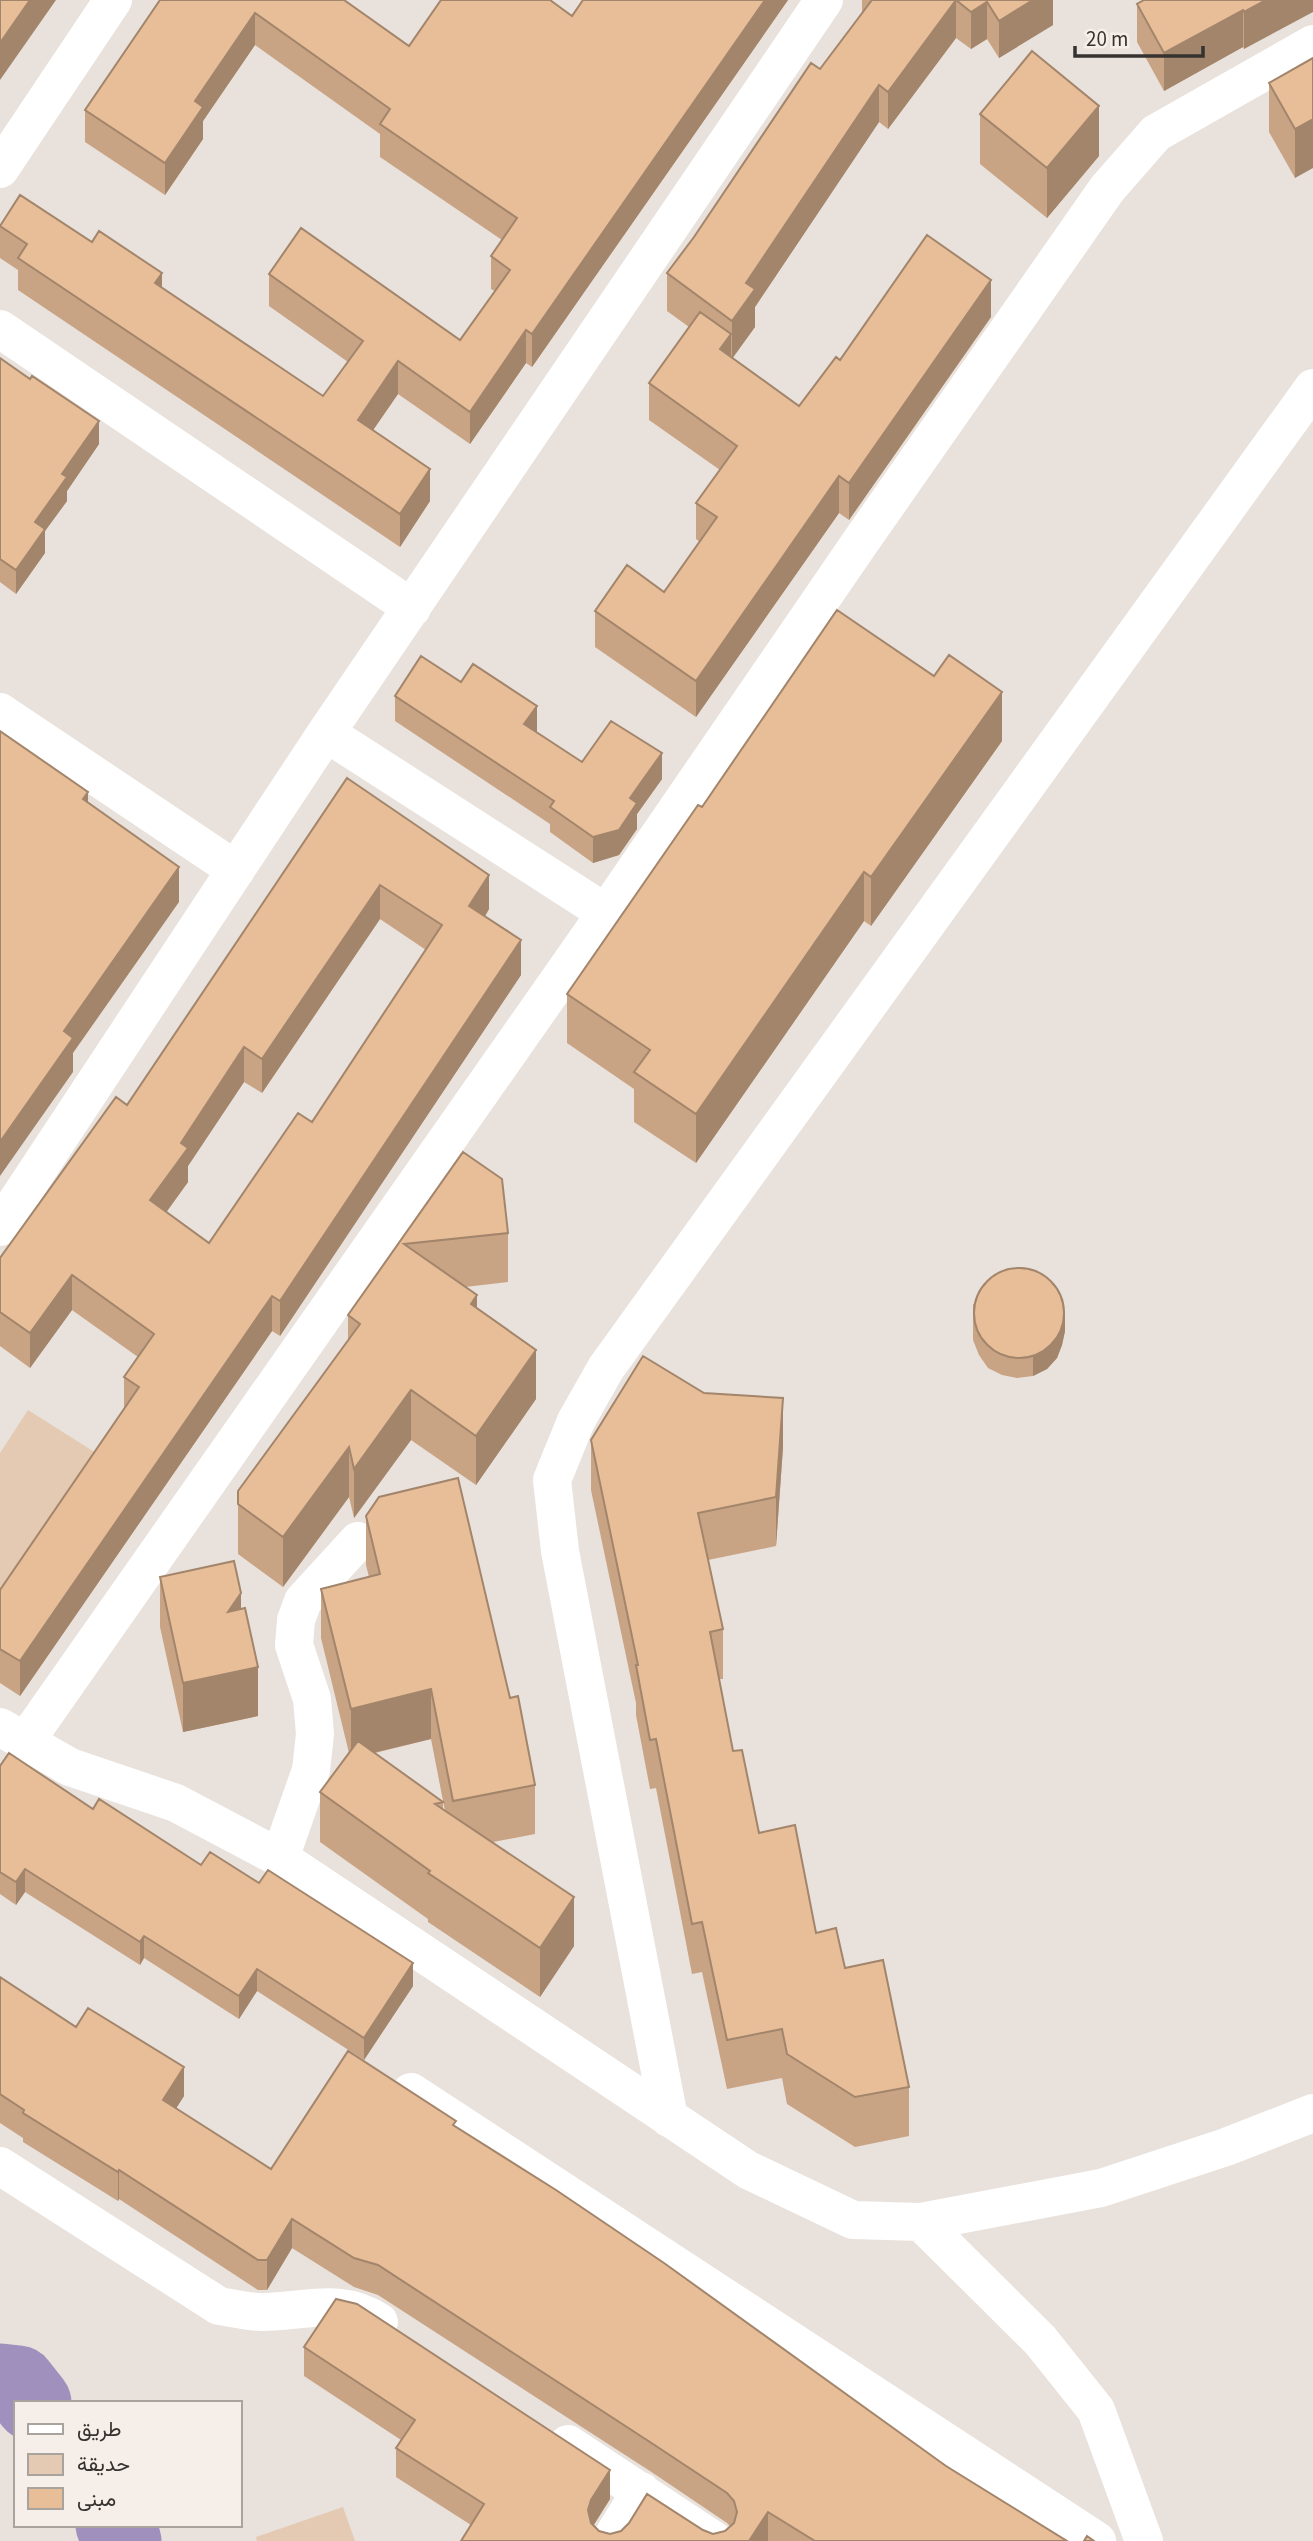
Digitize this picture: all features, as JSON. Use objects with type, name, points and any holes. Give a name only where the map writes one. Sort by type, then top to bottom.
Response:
[{"type":"street","points":[[0,169],[113,0]]},
{"type":"street","points":[[0,1227],[326,733],[824,0]]},
{"type":"street","points":[[1313,44],[1156,133],[1107,189],[606,913],[12,1735],[70,1767],[176,1803],[280,1858],[748,2170],[853,2220],[921,2222],[1101,2188],[1226,2147],[1313,2113]]},
{"type":"street","points":[[0,330],[412,608]]},
{"type":"street","points":[[669,2118],[562,1564],[552,1480],[576,1421],[606,1368],[1313,388]]},
{"type":"street","points":[[0,712],[236,870]]},
{"type":"street","points":[[326,733],[606,913]]},
{"type":"street","points":[[280,1858],[311,1770],[315,1734],[312,1699],[294,1645],[296,1620],[303,1601],[358,1541]]},
{"type":"street","points":[[382,2073],[1097,2541]]},
{"type":"street","points":[[0,2166],[219,2306],[260,2312],[339,2306],[366,2313],[412,2343]]},
{"type":"street","points":[[921,2222],[1040,2340],[1096,2410],[1144,2541]]},
{"type":"street","points":[[538,2424],[715,2541]]},
{"type":"street","points":[[610,2541],[641,2491]]},
{"type":"green space","points":[[28,1410],[96,1453],[0,1596],[0,1453]]},
{"type":"green space","points":[[343,2507],[355,2541],[257,2541],[256,2537]]},
{"type":"building","points":[[0,0],[30,0],[0,43]]},
{"type":"building","points":[[160,0],[344,0],[409,46],[441,0],[550,0],[572,16],[583,0],[765,0],[532,334],[526,330],[470,412],[398,361],[358,420],[430,469],[400,514],[18,258],[27,244],[0,226],[20,195],[92,242],[99,231],[162,273],[155,283],[323,396],[363,341],[269,274],[301,228],[460,340],[510,270],[491,256],[517,218],[380,124],[390,109],[255,13],[195,101],[203,107],[165,163],[85,110]]},
{"type":"building","points":[[872,0],[956,0],[888,92],[879,85],[746,283],[755,289],[732,321],[667,273],[811,63],[820,69]]},
{"type":"building","points":[[956,0],[1033,0],[999,21],[987,2],[971,12]]},
{"type":"building","points":[[1144,0],[1266,0],[1164,53],[1137,4]]},
{"type":"building","points":[[1032,51],[1099,106],[1047,168],[980,114]]},
{"type":"building","points":[[1313,58],[1313,119],[1295,129],[1269,83]]},
{"type":"building","points":[[927,235],[991,280],[849,483],[839,476],[696,681],[595,611],[627,565],[664,592],[717,517],[696,503],[737,446],[649,383],[700,312],[731,334],[720,349],[799,406],[836,357],[840,360]]},
{"type":"building","points":[[0,358],[99,421],[62,474],[67,477],[35,522],[45,529],[16,570],[0,559]]},
{"type":"building","points":[[837,610],[934,676],[949,655],[1002,692],[871,877],[864,872],[696,1114],[634,1072],[650,1050],[567,994],[698,805],[702,807]]},
{"type":"building","points":[[421,656],[461,682],[473,664],[537,706],[524,724],[582,762],[611,721],[662,753],[630,798],[637,803],[619,830],[593,837],[550,807],[554,801],[395,696]]},
{"type":"building","points":[[0,731],[88,792],[83,799],[179,867],[64,1031],[73,1038],[0,1142]]},
{"type":"building","points":[[347,778],[489,875],[469,906],[521,940],[280,1301],[272,1296],[20,1661],[0,1649],[0,1590],[139,1387],[124,1377],[154,1334],[72,1275],[30,1333],[0,1312],[0,1258],[116,1097],[127,1105]],"holes":[[[380,885],[442,925],[312,1122],[298,1113],[209,1243],[150,1200],[188,1148],[181,1143],[244,1047],[262,1059]]]},
{"type":"building","points":[[463,1152],[502,1179],[508,1233],[404,1244],[477,1295],[471,1304],[536,1350],[476,1436],[411,1390],[354,1469],[349,1447],[283,1537],[238,1504],[238,1491],[360,1324],[348,1315]]},
{"type":"building","points":[[1019,1268],[1036,1271],[1051,1281],[1061,1296],[1064,1313],[1061,1330],[1051,1345],[1036,1355],[1019,1358],[1002,1355],[987,1345],[977,1330],[974,1313],[977,1296],[987,1281],[1002,1271]]},
{"type":"building","points":[[643,1356],[704,1393],[783,1398],[776,1497],[698,1513],[723,1629],[710,1632],[733,1751],[742,1750],[759,1833],[795,1825],[816,1933],[836,1928],[845,1968],[883,1960],[909,2087],[855,2097],[787,2054],[782,2029],[727,2040],[702,1922],[692,1924],[656,1739],[650,1740],[638,1665],[591,1440]]},
{"type":"building","points":[[458,1478],[510,1698],[518,1696],[535,1785],[453,1801],[431,1689],[351,1709],[321,1589],[380,1574],[366,1516],[379,1497]]},
{"type":"building","points":[[234,1561],[241,1593],[228,1612],[245,1608],[258,1667],[183,1683],[160,1577]]},
{"type":"building","points":[[358,1741],[443,1802],[435,1804],[574,1897],[540,1948],[428,1873],[430,1871],[320,1792]]},
{"type":"building","points":[[9,1753],[93,1809],[99,1799],[201,1865],[210,1852],[259,1883],[268,1870],[413,1963],[364,2038],[257,1969],[239,1996],[144,1936],[140,1942],[25,1869],[16,1882],[0,1872],[0,1766]]},
{"type":"building","points":[[0,1977],[76,2027],[88,2008],[184,2067],[163,2100],[271,2169],[348,2051],[456,2121],[453,2125],[664,2263],[946,2466],[1067,2541],[815,2541],[768,2512],[749,2541],[461,2541],[484,2504],[396,2448],[415,2420],[304,2347],[336,2299],[357,2304],[610,2470],[591,2500],[588,2510],[591,2523],[599,2531],[610,2534],[621,2531],[647,2494],[713,2534],[725,2531],[734,2523],[737,2512],[734,2501],[727,2493],[378,2265],[354,2258],[292,2219],[267,2260],[258,2260],[119,2170],[118,2172],[23,2113],[24,2110],[0,2094]]},
{"type":"waterway","points":[[0,2382],[18,2384],[31,2401]]},
{"type":"waterway","points":[[115,2527],[123,2541]]}]
